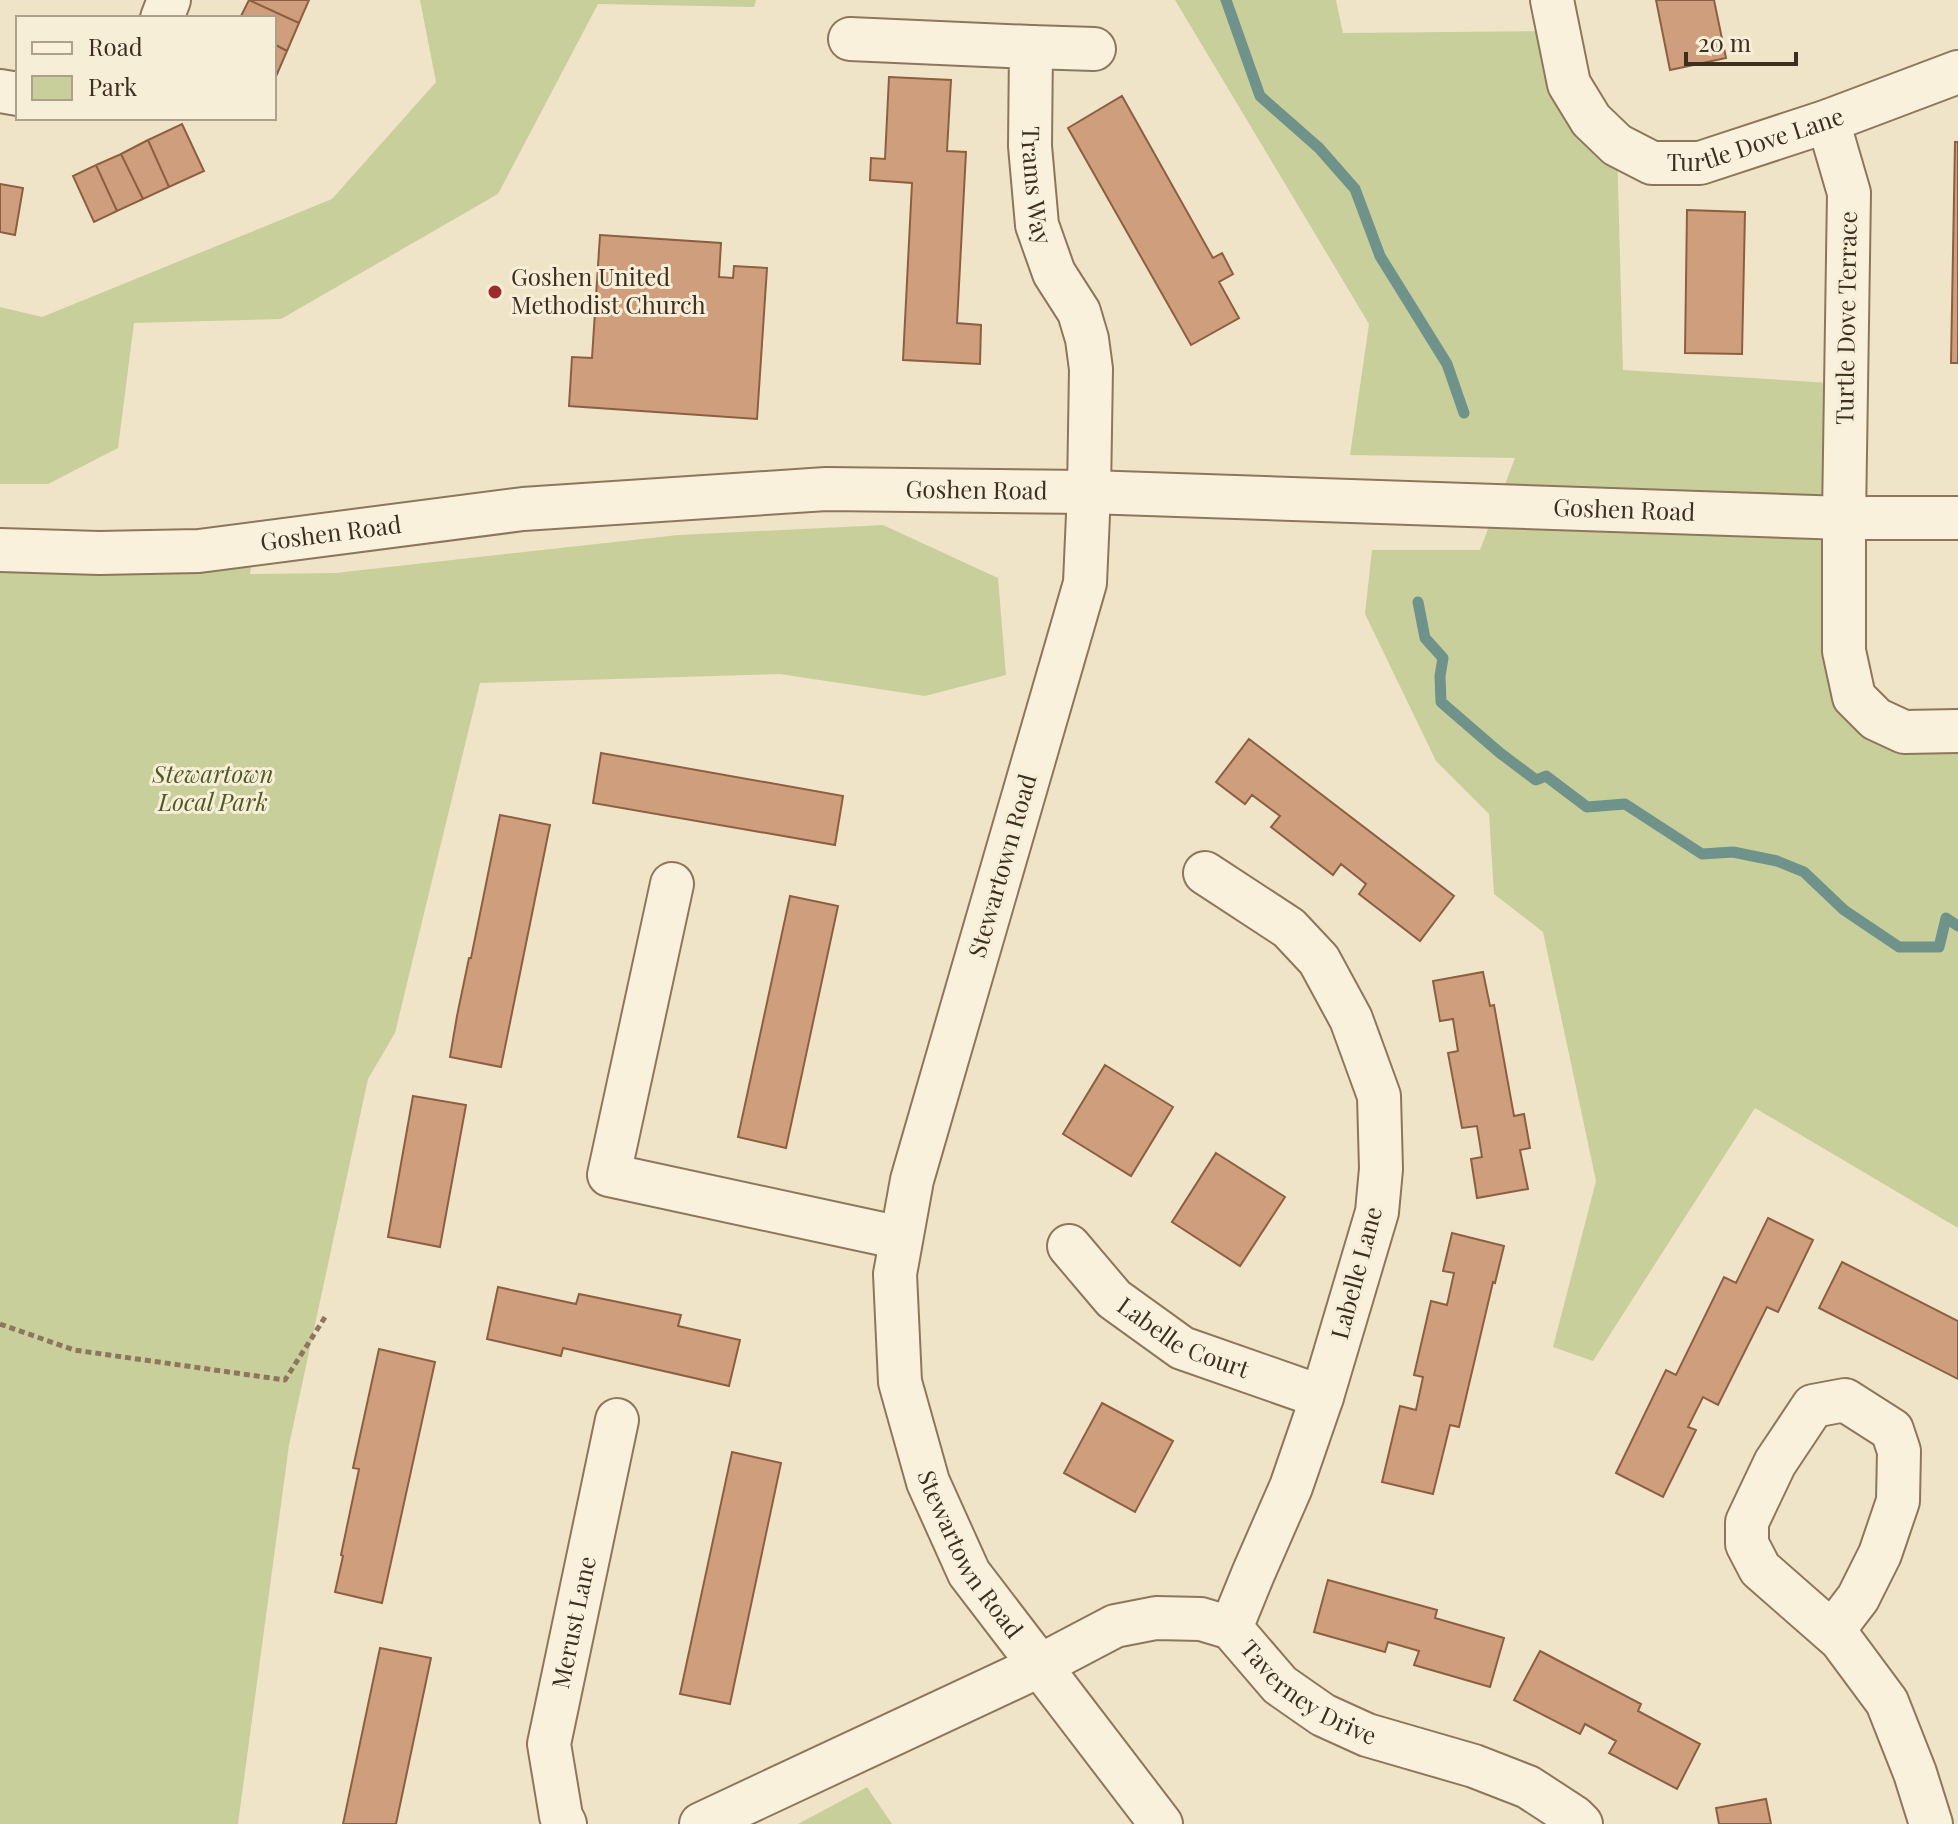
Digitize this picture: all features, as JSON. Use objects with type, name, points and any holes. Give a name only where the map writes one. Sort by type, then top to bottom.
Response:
[{"type":"street","name":"Turtle Dove Lane","points":[[1552,0],[1569,84],[1591,120],[1617,145],[1652,163],[1700,163],[1828,121],[1958,72]]},
{"type":"street","points":[[850,39],[1094,49]]},
{"type":"street","name":"Trams Way","points":[[1031,47],[1030,146],[1037,225],[1054,273],[1079,312],[1091,369],[1089,492]]},
{"type":"street","name":"Turtle Dove Terrace","points":[[1828,121],[1849,193],[1844,651],[1854,697],[1876,719],[1904,732],[1958,731]]},
{"type":"street","name":"Goshen Road","points":[[0,550],[99,553],[199,551],[523,509],[826,489],[1089,492],[1844,518],[1958,518]]},
{"type":"street","name":"Stewartown Road","points":[[1089,492],[1085,583],[912,1180],[895,1274],[900,1382],[928,1482],[969,1573],[1161,1824]]},
{"type":"street","name":"Labelle Lane","points":[[1205,873],[1289,928],[1319,960],[1351,1019],[1379,1096],[1381,1169],[1377,1212],[1322,1397],[1291,1487],[1231,1628]]},
{"type":"street","points":[[672,884],[609,1175],[901,1238]]},
{"type":"street","name":"Labelle Court","points":[[1069,1246],[1114,1299],[1182,1348],[1322,1397]]},
{"type":"street","points":[[1832,1632],[1858,1598],[1880,1554],[1898,1501],[1899,1451],[1892,1430],[1845,1400],[1813,1406],[1775,1463],[1747,1522],[1747,1544],[1760,1569],[1841,1640],[1887,1702],[1931,1824]]},
{"type":"street","name":"Merust Lane","points":[[565,1824],[549,1744],[617,1420]]},
{"type":"street","name":"Taverney Drive","points":[[1039,1666],[1115,1626],[1156,1618],[1201,1619],[1231,1628],[1280,1685],[1323,1715],[1367,1735],[1474,1766],[1528,1787],[1581,1824]]},
{"type":"street","points":[[701,1824],[1039,1666]]},
{"type":"path","points":[[0,1324],[74,1350],[285,1380],[327,1314]]},
{"type":"green space","points":[[420,0],[756,0],[754,7],[598,4],[498,194],[281,319],[134,323],[118,448],[48,484],[0,484],[0,307],[42,317],[332,199],[436,82]]},
{"type":"green space","points":[[1175,0],[1336,0],[1343,33],[1559,31],[1617,145],[1623,370],[1846,384],[1854,697],[1958,748],[1958,1228],[1755,1108],[1593,1361],[1553,1347],[1596,1181],[1543,932],[1494,894],[1489,814],[1436,761],[1365,614],[1372,550],[1480,550],[1515,458],[1350,455],[1369,324]]},
{"type":"green space","name":"Stewartown Local Park","points":[[883,525],[998,578],[1006,675],[925,696],[780,674],[480,683],[395,1033],[368,1079],[289,1445],[238,1824],[0,1824],[0,551],[253,554],[250,574],[335,573],[678,535]]},
{"type":"green space","points":[[867,1787],[892,1824],[798,1824]]},
{"type":"building","points":[[249,0],[309,0],[299,23]]},
{"type":"building","points":[[249,0],[299,23],[287,51],[276,45],[276,16],[241,16]]},
{"type":"building","points":[[1656,0],[1714,0],[1726,58],[1670,70]]},
{"type":"building","points":[[276,45],[287,51],[276,76]]},
{"type":"building","points":[[889,77],[951,80],[947,151],[966,152],[957,323],[981,325],[980,364],[903,360],[912,183],[870,180],[871,158],[885,159]]},
{"type":"building","points":[[1122,96],[1213,258],[1222,253],[1233,274],[1219,282],[1239,318],[1191,345],[1068,128]]},
{"type":"building","points":[[182,124],[204,171],[169,187],[148,140]]},
{"type":"building","points":[[148,140],[169,187],[143,199],[121,154]]},
{"type":"building","points":[[1955,142],[1958,142],[1958,363],[1951,363]]},
{"type":"building","points":[[121,154],[143,199],[117,211],[96,165]]},
{"type":"building","points":[[96,165],[117,211],[94,222],[73,176]]},
{"type":"building","points":[[0,184],[23,188],[15,235],[0,232]]},
{"type":"building","points":[[1687,210],[1745,212],[1742,354],[1685,353]]},
{"type":"building","name":"Goshen United Methodist Church","points":[[600,235],[721,243],[719,277],[733,278],[734,266],[767,268],[757,419],[569,406],[572,357],[592,358]]},
{"type":"building","points":[[1249,739],[1454,896],[1420,941],[1359,894],[1366,884],[1341,864],[1333,875],[1271,827],[1280,816],[1252,795],[1245,804],[1216,782]]},
{"type":"building","points":[[601,753],[843,796],[835,845],[593,803]]},
{"type":"building","points":[[500,815],[550,825],[501,1067],[450,1057]]},
{"type":"building","points":[[790,896],[838,906],[786,1148],[738,1137]]},
{"type":"building","points":[[1483,972],[1490,1006],[1494,1005],[1514,1116],[1524,1114],[1530,1148],[1520,1150],[1528,1189],[1477,1198],[1471,1159],[1482,1157],[1477,1126],[1462,1128],[1448,1053],[1458,1051],[1453,1019],[1440,1021],[1433,981]]},
{"type":"building","points":[[1105,1065],[1173,1107],[1131,1176],[1063,1134]]},
{"type":"building","points":[[413,1096],[466,1105],[440,1247],[388,1237]]},
{"type":"building","points":[[1216,1153],[1285,1197],[1240,1266],[1172,1222]]},
{"type":"building","points":[[1768,1218],[1813,1240],[1778,1312],[1767,1307],[1718,1405],[1703,1397],[1688,1427],[1696,1430],[1663,1497],[1616,1473],[1666,1370],[1676,1375],[1724,1277],[1736,1283]]},
{"type":"building","points":[[1452,1233],[1504,1246],[1459,1427],[1450,1425],[1433,1494],[1382,1482],[1400,1406],[1416,1410],[1423,1377],[1414,1375],[1431,1301],[1447,1305],[1454,1273],[1443,1271]]},
{"type":"building","points":[[1842,1262],[1958,1321],[1958,1379],[1819,1308]]},
{"type":"building","points":[[498,1287],[576,1304],[579,1294],[681,1315],[678,1326],[740,1340],[729,1386],[563,1348],[561,1356],[487,1339]]},
{"type":"building","points":[[379,1349],[435,1362],[382,1603],[335,1592],[359,1469],[353,1468]]},
{"type":"building","points":[[1102,1403],[1173,1441],[1135,1512],[1064,1473]]},
{"type":"building","points":[[732,1452],[781,1463],[730,1704],[680,1694]]},
{"type":"building","points":[[1328,1580],[1437,1610],[1435,1618],[1504,1638],[1490,1687],[1414,1665],[1419,1651],[1388,1642],[1385,1652],[1314,1632]]},
{"type":"building","points":[[380,1648],[431,1658],[396,1824],[343,1824]]},
{"type":"building","points":[[1540,1651],[1641,1704],[1638,1711],[1700,1744],[1677,1789],[1609,1753],[1616,1741],[1585,1724],[1580,1734],[1514,1700]]},
{"type":"building","points":[[1766,1799],[1771,1824],[1719,1824],[1716,1808]]},
{"type":"waterway","points":[[1226,0],[1260,96],[1319,148],[1355,189],[1380,256],[1447,364],[1464,413]]},
{"type":"waterway","points":[[1418,602],[1425,638],[1443,658],[1441,702],[1536,780],[1546,776],[1587,807],[1625,804],[1702,854],[1733,852],[1777,861],[1804,872],[1844,910],[1899,947],[1939,947],[1946,918],[1958,926]]},
{"type":"place","name":"Goshen United Methodist Church","points":[[495,292]]}]
